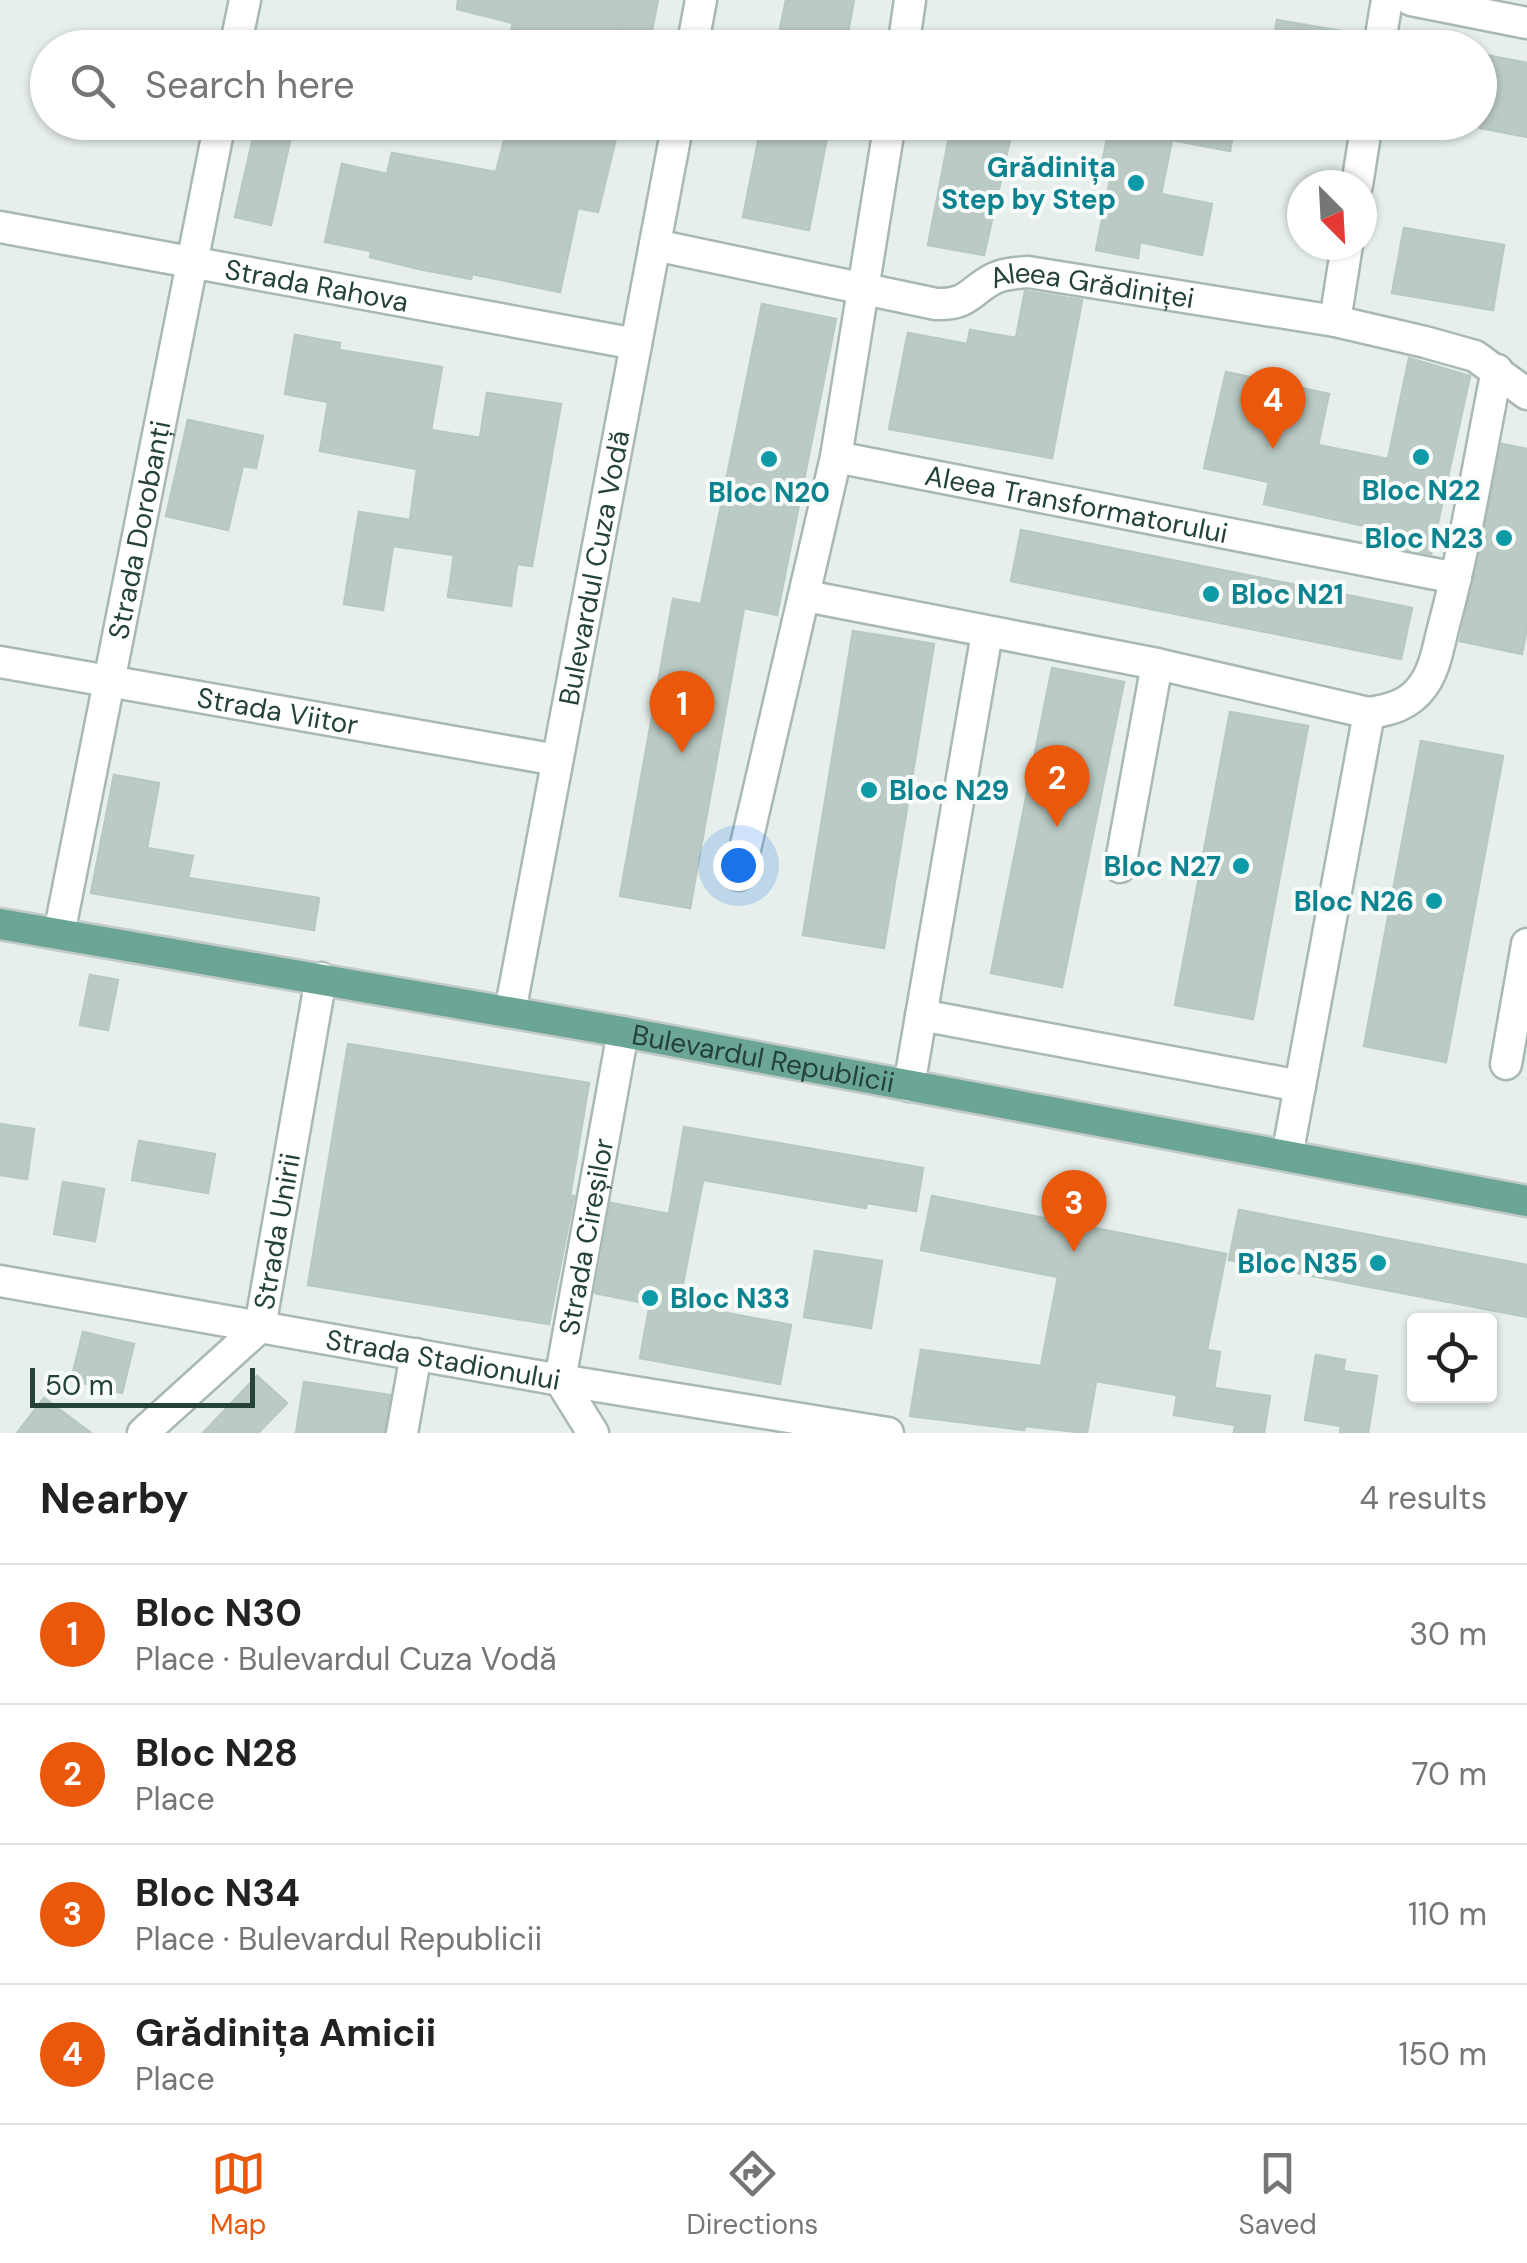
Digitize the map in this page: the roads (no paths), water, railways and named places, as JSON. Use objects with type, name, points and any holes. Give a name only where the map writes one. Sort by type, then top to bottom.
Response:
[{"type":"main road","name":"Bulevardul Republicii","points":[[0,924],[623,1032],[1527,1201]]},
{"type":"street","points":[[239,30],[245,0]]},
{"type":"street","points":[[695,30],[701,0]]},
{"type":"street","points":[[905,30],[910,0]]},
{"type":"street","points":[[1382,30],[1387,0]]},
{"type":"street","points":[[1411,0],[1470,6],[1527,23]]},
{"type":"street","name":"Strada Dorobanți","points":[[59,934],[216,140]]},
{"type":"street","name":"Bulevardul Cuza Vodă","points":[[510,1012],[675,140]]},
{"type":"street","points":[[739,876],[836,457],[887,140]]},
{"type":"street","points":[[1359,170],[1364,140]]},
{"type":"street","name":"Strada Rahova","points":[[0,227],[636,344]]},
{"type":"street","name":"Aleea Grădiniței","points":[[655,245],[936,304],[954,305],[972,297],[993,278],[1028,272],[1335,322],[1475,356],[1527,394]]},
{"type":"street","points":[[1335,322],[1345,260]]},
{"type":"street","points":[[806,596],[1156,664],[1369,713],[1402,705],[1426,682],[1456,578],[1497,370]]},
{"type":"street","name":"Aleea Transformatorului","points":[[836,457],[1456,578]]},
{"type":"street","points":[[908,1086],[987,633]]},
{"type":"street","name":"Strada Viitor","points":[[0,662],[558,760]]},
{"type":"street","points":[[1120,867],[1156,664]]},
{"type":"street","points":[[1287,1156],[1369,713]]},
{"type":"street","points":[[1506,1064],[1527,944]]},
{"type":"street","name":"Strada Unirii","points":[[143,1433],[260,1326],[320,978]]},
{"type":"street","points":[[921,1015],[1300,1086]]},
{"type":"street","name":"Strada Cireșilor","points":[[560,1380],[623,1032]]},
{"type":"street","name":"Strada Stadionului","points":[[0,1280],[560,1380],[888,1433]]},
{"type":"street","points":[[402,1433],[416,1354]]},
{"type":"street","points":[[560,1380],[594,1433]]},
{"type":"place","name":"Grădinița Step by Step","points":[[1136,183]]},
{"type":"place","name":"Grădinița Amicii","points":[[1273,449]]},
{"type":"place","name":"Bloc N22","points":[[1421,457]]},
{"type":"place","name":"Bloc N20","points":[[769,459]]},
{"type":"place","name":"Bloc N23","points":[[1504,538]]},
{"type":"place","name":"Bloc N21","points":[[1211,594]]},
{"type":"place","name":"Bloc N30","points":[[682,753]]},
{"type":"place","name":"Bloc N29","points":[[869,790]]},
{"type":"place","name":"Bloc N28","points":[[1057,827]]},
{"type":"place","name":"Bloc N27","points":[[1241,866]]},
{"type":"place","name":"Bloc N26","points":[[1434,901]]},
{"type":"place","name":"Bloc N34","points":[[1074,1252]]},
{"type":"place","name":"Bloc N35","points":[[1378,1263]]},
{"type":"place","name":"Bloc N33","points":[[650,1298]]}]
